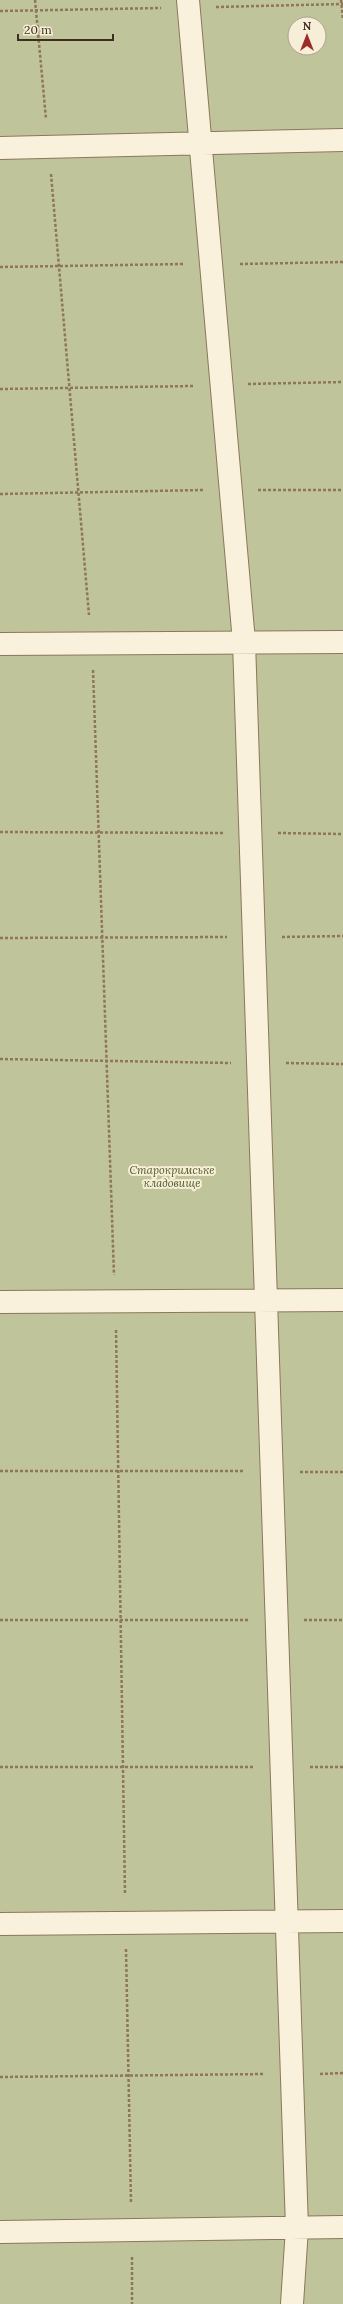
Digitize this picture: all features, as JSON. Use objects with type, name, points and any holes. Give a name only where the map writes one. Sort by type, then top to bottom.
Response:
[{"type":"street","points":[[188,0],[244,642],[297,2228],[292,2304]]},
{"type":"street","points":[[0,148],[343,140]]},
{"type":"street","points":[[0,644],[343,642]]},
{"type":"street","points":[[0,1302],[343,1300]]},
{"type":"street","points":[[0,1924],[343,1921]]},
{"type":"street","points":[[0,2232],[343,2227]]},
{"type":"path","points":[[35,0],[92,643],[115,1301],[132,2304]]},
{"type":"path","points":[[341,0],[343,20]]},
{"type":"path","points":[[0,267],[343,262]]},
{"type":"path","points":[[0,389],[343,382]]},
{"type":"path","points":[[0,494],[231,490],[343,490]]},
{"type":"path","points":[[0,832],[343,834]]},
{"type":"path","points":[[0,938],[343,936]]},
{"type":"path","points":[[0,1060],[343,1064]]},
{"type":"path","points":[[0,1471],[343,1472]]},
{"type":"path","points":[[0,1620],[343,1620]]},
{"type":"path","points":[[0,1767],[343,1767]]},
{"type":"path","points":[[0,2076],[343,2074]]},
{"type":"green space","name":"Старокримське кладовище","points":[[0,0],[343,0],[343,2304],[0,2304]]}]
